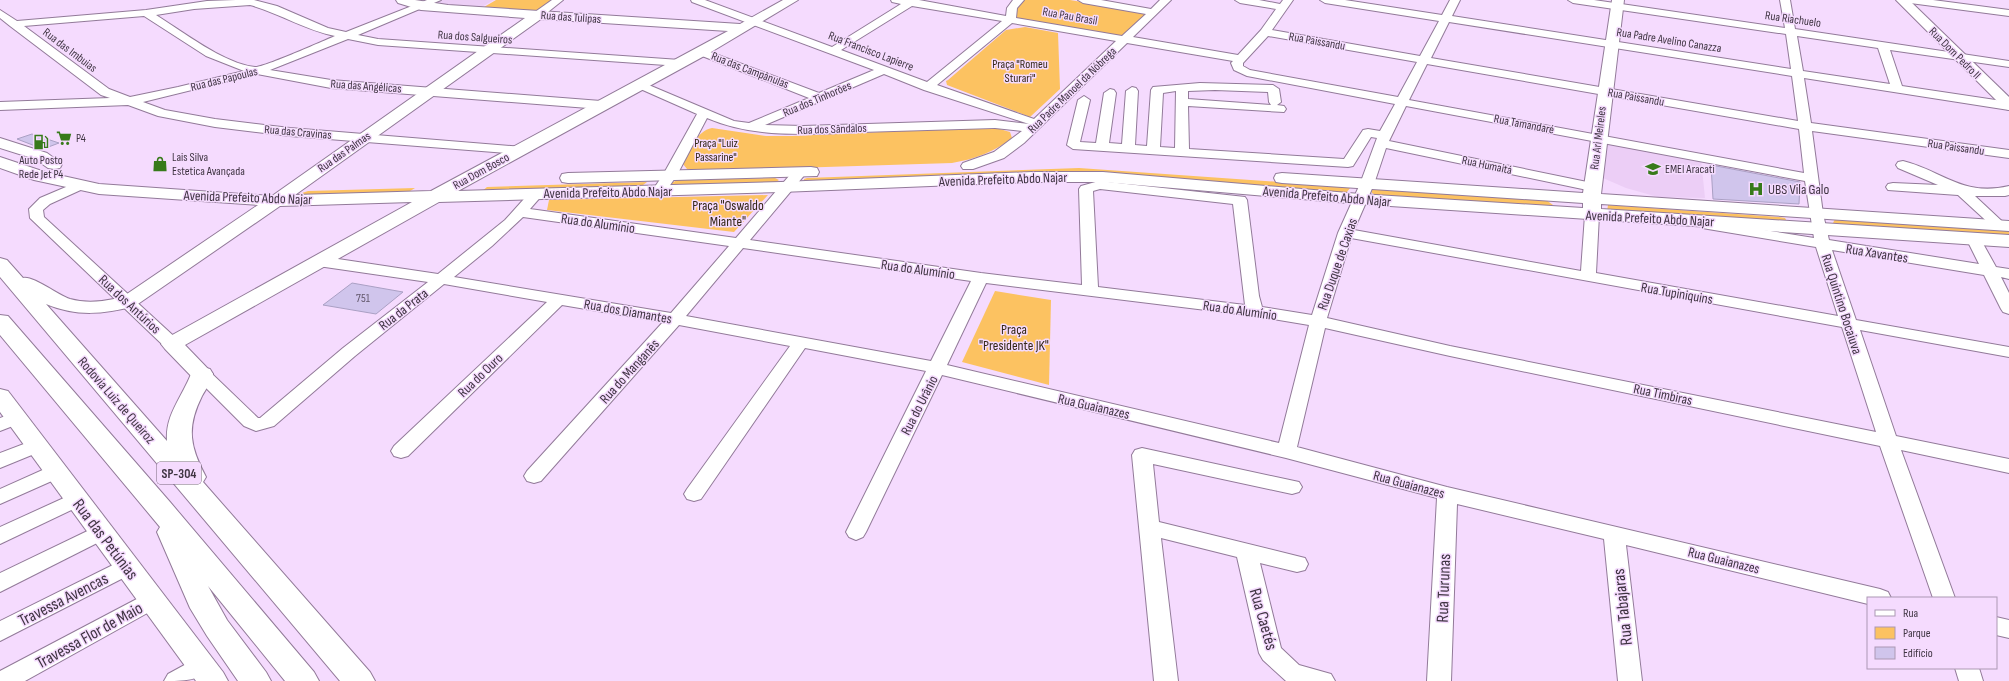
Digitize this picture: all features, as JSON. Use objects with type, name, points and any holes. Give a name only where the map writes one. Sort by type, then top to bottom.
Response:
[{"type":"highway","points":[[0,260],[34,289],[48,298],[64,304],[92,309],[108,308],[128,302]]},
{"type":"highway","name":"Rodovia Luiz de Queiroz","points":[[0,264],[359,681]]},
{"type":"highway","name":"SP-304","points":[[0,321],[161,509],[303,681]]},
{"type":"highway","points":[[202,374],[199,383],[188,400],[178,428],[179,448],[204,502]]},
{"type":"highway","points":[[161,509],[200,600],[217,628],[255,681]]},
{"type":"main road","name":"Rua das Tulipas","points":[[402,0],[421,6],[747,25]]},
{"type":"main road","name":"Rua Dom Bosco","points":[[172,344],[518,150],[701,52],[792,0]]},
{"type":"main road","name":"Rua Dom Pedro II","points":[[1902,0],[2009,106]]},
{"type":"main road","name":"Rua Ari Meireles","points":[[1592,200],[1604,91],[1618,3]]},
{"type":"main road","name":"Rua das Palmas","points":[[128,302],[286,196],[365,137],[539,14]]},
{"type":"main road","points":[[0,143],[41,156],[54,164]]},
{"type":"main road","name":"Avenida Prefeito Abdo Najar","points":[[0,149],[90,174],[286,196],[503,180],[968,166],[1093,165],[1564,213],[1592,200],[1674,219],[1974,240],[2009,241]]},
{"type":"main road","name":"Avenida Prefeito Abdo Najar","points":[[0,162],[40,176],[99,189],[286,196],[436,196],[659,191],[1068,176],[1364,192],[1554,196],[1592,200],[1659,202],[1819,229],[2000,223]]},
{"type":"main road","points":[[491,165],[488,170],[488,175],[494,179],[503,180]]},
{"type":"main road","points":[[286,196],[371,206],[407,212]]},
{"type":"main road","points":[[1554,196],[1568,203],[1571,207],[1564,213]]},
{"type":"main road","name":"Rua dos Antúrios","points":[[172,344],[202,374]]},
{"type":"main road","name":"Rua das Petúnias","points":[[0,396],[8,421],[37,445],[207,673]]},
{"type":"street","points":[[14,24],[146,12],[229,0]]},
{"type":"street","name":"Rua dos Salgueiros","points":[[263,0],[273,8]]},
{"type":"street","name":"Rua das Papoulas","points":[[0,106],[128,101],[257,72],[436,0]]},
{"type":"street","name":"Rua das Palmas","points":[[539,14],[558,0]]},
{"type":"street","name":"Rua Francisco Lapierre","points":[[696,0],[747,25],[834,50],[928,87],[1036,125]]},
{"type":"street","name":"Rua Pau Brasil","points":[[896,0],[912,1],[1125,39],[1239,64]]},
{"type":"street","points":[[928,87],[1011,19],[1014,4],[1018,0]]},
{"type":"street","points":[[1083,0],[1153,12]]},
{"type":"street","name":"Rua Padre Manoel da Nóbrega","points":[[968,166],[999,155],[1019,140],[1166,0]]},
{"type":"street","points":[[1240,0],[1286,4]]},
{"type":"street","name":"Rua Padre Avelino Canazza","points":[[1325,0],[2009,106]]},
{"type":"street","name":"Rua Duque de Caxias","points":[[1286,452],[1318,321],[1345,233],[1364,192],[1382,139],[1403,102],[1455,0]]},
{"type":"street","name":"Rua Riachuelo","points":[[1573,0],[1618,3],[1790,32],[2009,64]]},
{"type":"street","name":"Rua Quintino Bocaiuva","points":[[1785,0],[1798,74],[1803,126],[1819,229],[1888,442],[1944,597]]},
{"type":"street","points":[[1910,0],[2009,14]]},
{"type":"street","name":"Rua dos Salgueiros","points":[[195,6],[251,1],[273,8],[325,31],[378,42],[486,51],[680,63]]},
{"type":"street","points":[[834,50],[912,1]]},
{"type":"street","points":[[1239,64],[1286,4]]},
{"type":"street","name":"Rua das Angélicas","points":[[146,12],[210,54],[230,63],[257,72],[331,84],[601,105]]},
{"type":"street","name":"Rua das Imbuias","points":[[0,13],[105,92],[128,101]]},
{"type":"street","name":"Rua Paissandu","points":[[1265,32],[1803,126],[2009,154]]},
{"type":"street","points":[[1883,45],[1897,89]]},
{"type":"street","name":"Rua das Campânulas","points":[[701,52],[821,98]]},
{"type":"street","name":"Rua Tamandaré","points":[[1239,64],[1247,73],[1811,178]]},
{"type":"street","name":"Rua dos Tinhorões","points":[[750,127],[884,70]]},
{"type":"street","name":"Rua dos Sândalos","points":[[640,85],[731,124],[750,127],[803,130],[999,124],[1036,125]]},
{"type":"street","points":[[1153,150],[1157,90],[1182,94],[1277,103],[1273,89],[1220,86],[1182,94]]},
{"type":"street","points":[[1128,148],[1132,91]]},
{"type":"street","points":[[1102,147],[1110,93]]},
{"type":"street","points":[[1084,100],[1073,145],[1182,152],[1182,94]]},
{"type":"street","name":"Rua das Cravinas","points":[[128,101],[162,113],[215,123],[290,132],[518,150]]},
{"type":"street","points":[[659,191],[670,175],[704,112]]},
{"type":"street","points":[[1002,112],[1004,117],[999,124],[1018,132],[1019,140]]},
{"type":"street","name":"Rua Humaitá","points":[[1182,152],[1348,164],[1368,134],[1592,200]]},
{"type":"street","points":[[1903,164],[1962,190],[2000,223]]},
{"type":"street","name":"Rua do Manganês","points":[[534,476],[675,319],[800,172]]},
{"type":"street","name":"Rua dos Antúrios","points":[[80,185],[45,201],[36,209],[37,218],[172,344]]},
{"type":"street","points":[[1090,291],[1086,189],[1099,186],[1240,200],[1250,296],[1255,311]]},
{"type":"street","points":[[1893,187],[2000,193],[2009,190]]},
{"type":"street","name":"Rua da Prata","points":[[267,422],[349,352],[487,243],[520,212],[537,193]]},
{"type":"street","name":"Rua Ari Meireles","points":[[1588,278],[1592,200]]},
{"type":"street","name":"Rua do Alumínio","points":[[520,212],[981,278],[1255,311],[1318,321]]},
{"type":"street","name":"Rua Xavantes","points":[[1819,229],[1990,271],[2009,274]]},
{"type":"street","name":"Rua Tupiniquins","points":[[1345,233],[1588,278],[2009,352]]},
{"type":"street","points":[[1974,240],[2009,309]]},
{"type":"street","name":"Rua dos Diamantes","points":[[318,262],[440,279],[559,299],[938,368]]},
{"type":"street","name":"Rua do Urânio","points":[[856,532],[981,278]]},
{"type":"street","name":"Rua do Ouro","points":[[401,451],[559,299]]},
{"type":"street","name":"Rua Timbiras","points":[[1318,321],[1450,351],[2009,466]]},
{"type":"street","points":[[694,494],[801,342]]},
{"type":"street","name":"Rua Guaianazes","points":[[938,368],[1286,452],[1447,494],[1876,597]]},
{"type":"street","name":"Rua dos Antúrios","points":[[202,374],[251,422],[256,425],[267,422]]},
{"type":"street","points":[[0,461],[37,445]]},
{"type":"street","points":[[1166,681],[1142,455],[1292,487]]},
{"type":"street","points":[[0,497],[56,471]]},
{"type":"street","name":"Rua Turunas","points":[[1439,681],[1447,494]]},
{"type":"street","points":[[0,536],[77,500]]},
{"type":"street","points":[[1150,527],[1297,564]]},
{"type":"street","points":[[0,583],[102,532]]},
{"type":"street","name":"Rua Tabajaras","points":[[1614,534],[1630,681]]},
{"type":"street","name":"Rua Caetés","points":[[1246,551],[1271,654],[1292,673],[1323,681]]},
{"type":"street","name":"Travessa Avencas","points":[[0,632],[127,566]]},
{"type":"street","name":"Travessa Flor de Maio","points":[[4,681],[152,600]]},
{"type":"street","points":[[1997,626],[2009,629]]},
{"type":"street","points":[[1967,669],[1971,681]]},
{"type":"street","points":[[176,681],[207,673]]},
{"type":"shaded area","points":[[438,0],[494,0],[478,9],[428,4]]},
{"type":"shaded area","name":"EMEI Aracati","points":[[1605,140],[1701,159],[1705,198],[1658,197],[1626,188],[1603,178]]},
{"type":"green space","points":[[496,0],[555,0],[539,14],[479,10]]},
{"type":"green space","points":[[1022,0],[1070,0],[1147,13],[1124,37],[1015,18],[1017,5]]},
{"type":"green space","name":"Praça \"Romeu Sturari\"","points":[[1025,27],[1058,33],[1060,89],[1030,117],[947,85],[946,81],[1006,30]]},
{"type":"green space","name":"Praça \"Luiz Passarine\"","points":[[993,127],[1010,132],[1012,138],[984,154],[952,163],[696,171],[687,169],[683,164],[691,147],[698,137],[706,130],[712,128],[766,136],[792,136]]},
{"type":"green space","points":[[1079,168],[1351,187],[1346,193],[1083,174],[804,182],[804,179],[807,178]]},
{"type":"green space","points":[[775,178],[779,180],[776,182],[673,186],[670,184],[677,180]]},
{"type":"green space","points":[[647,182],[643,185],[585,189],[481,192],[487,187]]},
{"type":"green space","points":[[415,188],[407,193],[303,196],[299,194],[308,191]]},
{"type":"green space","points":[[1374,189],[1546,200],[1553,205],[1548,206],[1378,196],[1372,193],[1371,191]]},
{"type":"green space","name":"Praça \"Oswaldo Miante\"","points":[[768,195],[734,232],[547,210],[549,200]]},
{"type":"green space","points":[[1608,205],[1779,217],[1785,218],[1788,223],[1607,212]]},
{"type":"green space","points":[[1835,219],[2009,231],[2009,238],[1837,225],[1833,223]]},
{"type":"green space","name":"Praça \"Presidente JK\"","points":[[995,291],[1051,300],[1049,385],[962,362]]},
{"type":"building","name":"Auto Posto Rede Jet P4","points":[[32,134],[59,143],[43,149],[17,139]]},
{"type":"building","name":"UBS Vila Galo","points":[[1711,165],[1800,182],[1799,204],[1713,199]]},
{"type":"building","points":[[352,283],[403,292],[376,314],[323,305]]},
{"type":"place","name":"P4","points":[[64,138]]},
{"type":"place","name":"Auto Posto Rede Jet P4","points":[[41,142]]},
{"type":"place","name":"Lais Silva Estetica Avançada","points":[[160,164]]},
{"type":"place","name":"EMEI Aracati","points":[[1653,169]]},
{"type":"place","name":"UBS Vila Galo","points":[[1756,189]]}]
